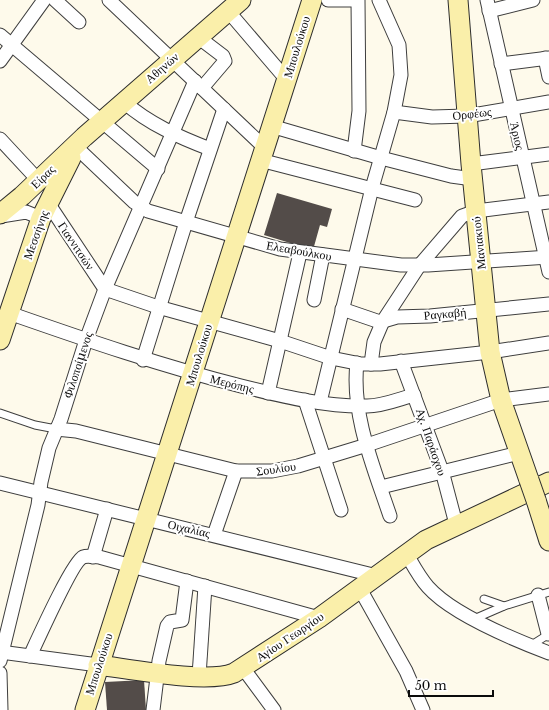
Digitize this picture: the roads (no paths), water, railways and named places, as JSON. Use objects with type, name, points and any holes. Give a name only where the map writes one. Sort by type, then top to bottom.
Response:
[{"type":"street","points":[[0,61],[44,0]]},
{"type":"street","points":[[54,0],[79,22]]},
{"type":"street","points":[[109,0],[224,109],[262,153],[415,200]]},
{"type":"street","name":"Μπουλούκου","points":[[89,708],[98,665],[193,374],[262,153],[312,0]]},
{"type":"street","points":[[328,0],[357,0],[359,111],[354,151]]},
{"type":"street","points":[[320,402],[372,188],[394,112],[401,75],[399,45],[379,0]]},
{"type":"street","name":"Μανιακιού","points":[[458,0],[472,172],[490,352],[501,400],[548,531]]},
{"type":"street","points":[[488,6],[533,0]]},
{"type":"street","points":[[234,6],[286,80]]},
{"type":"street","name":"Αθηνών","points":[[81,142],[102,121],[234,6]]},
{"type":"street","name":"Άριος","points":[[488,6],[522,158],[547,257],[549,272]]},
{"type":"street","points":[[0,35],[158,169]]},
{"type":"street","name":"Φιλοποίμενος","points":[[0,655],[38,505],[49,448],[105,289],[172,134],[198,84],[225,61],[223,56],[198,37]]},
{"type":"street","points":[[501,64],[547,58],[549,77]]},
{"type":"street","points":[[124,102],[137,113],[172,134],[210,149]]},
{"type":"street","name":"Ορφέως","points":[[394,112],[436,117],[467,116],[549,102]]},
{"type":"street","points":[[143,360],[158,307],[224,109]]},
{"type":"street","points":[[271,126],[354,151],[451,176],[472,172],[522,158],[549,154]]},
{"type":"street","points":[[0,139],[39,181]]},
{"type":"street","name":"Είρας","points":[[2,208],[39,181],[81,142]]},
{"type":"street","name":"Ελεαβούλκου","points":[[81,142],[141,207],[148,211],[280,249],[354,260],[419,266],[547,257]]},
{"type":"street","name":"Μεσσήνης","points":[[3,328],[44,210],[65,167],[81,142]]},
{"type":"street","points":[[371,364],[374,342],[383,321],[419,266],[462,216],[476,211],[549,202]]},
{"type":"street","points":[[2,208],[26,212],[44,210]]},
{"type":"street","name":"Γιαννιτσών","points":[[44,210],[105,289]]},
{"type":"street","points":[[268,393],[300,253]]},
{"type":"street","points":[[314,300],[323,255]]},
{"type":"street","points":[[105,289],[158,307],[209,320],[331,358],[357,364],[371,364],[490,352],[549,343]]},
{"type":"street","name":"Ραγκαβή","points":[[342,309],[376,321],[383,321],[397,317],[486,311],[549,304]]},
{"type":"street","name":"Μερόπης","points":[[3,328],[86,340],[143,360],[193,374],[268,393],[305,400],[357,406],[379,405],[414,394]]},
{"type":"street","name":"Αχ. Παράσχου","points":[[401,361],[442,471],[456,524]]},
{"type":"street","points":[[357,364],[357,406],[367,445],[390,516]]},
{"type":"street","name":"Σουλίου","points":[[56,429],[76,431],[236,471],[253,472],[281,470],[323,458],[426,426],[501,400],[549,394]]},
{"type":"street","points":[[305,400],[341,510]]},
{"type":"street","points":[[380,486],[519,453]]},
{"type":"street","points":[[214,535],[236,471]]},
{"type":"street","name":"Αγίου Γεωργίου","points":[[0,655],[30,656],[199,676],[223,676],[243,668],[319,618],[360,589],[406,553],[426,540],[456,524],[549,482]]},
{"type":"street","name":"Οιχαλίας","points":[[0,483],[377,576]]},
{"type":"street","points":[[93,556],[108,509]]},
{"type":"street","points":[[406,553],[427,587],[444,600],[474,619],[530,646],[549,653]]},
{"type":"street","points":[[30,656],[54,606],[78,562],[83,557],[93,556],[319,618]]},
{"type":"street","points":[[153,710],[157,672],[167,626],[170,622],[180,622],[183,618],[187,581]]},
{"type":"street","points":[[199,676],[205,586]]},
{"type":"street","points":[[360,589],[406,671],[423,710]]},
{"type":"street","points":[[544,593],[549,634]]},
{"type":"street","points":[[243,668],[274,710]]},
{"type":"street","points":[[0,673],[1,710]]},
{"type":"lane","name":"Σουλίου","points":[[0,413],[35,425],[56,429]]},
{"type":"lane","points":[[474,619],[504,606],[544,593]]},
{"type":"lane","points":[[484,598],[504,606]]},
{"type":"lane","points":[[530,646],[549,634]]}]
